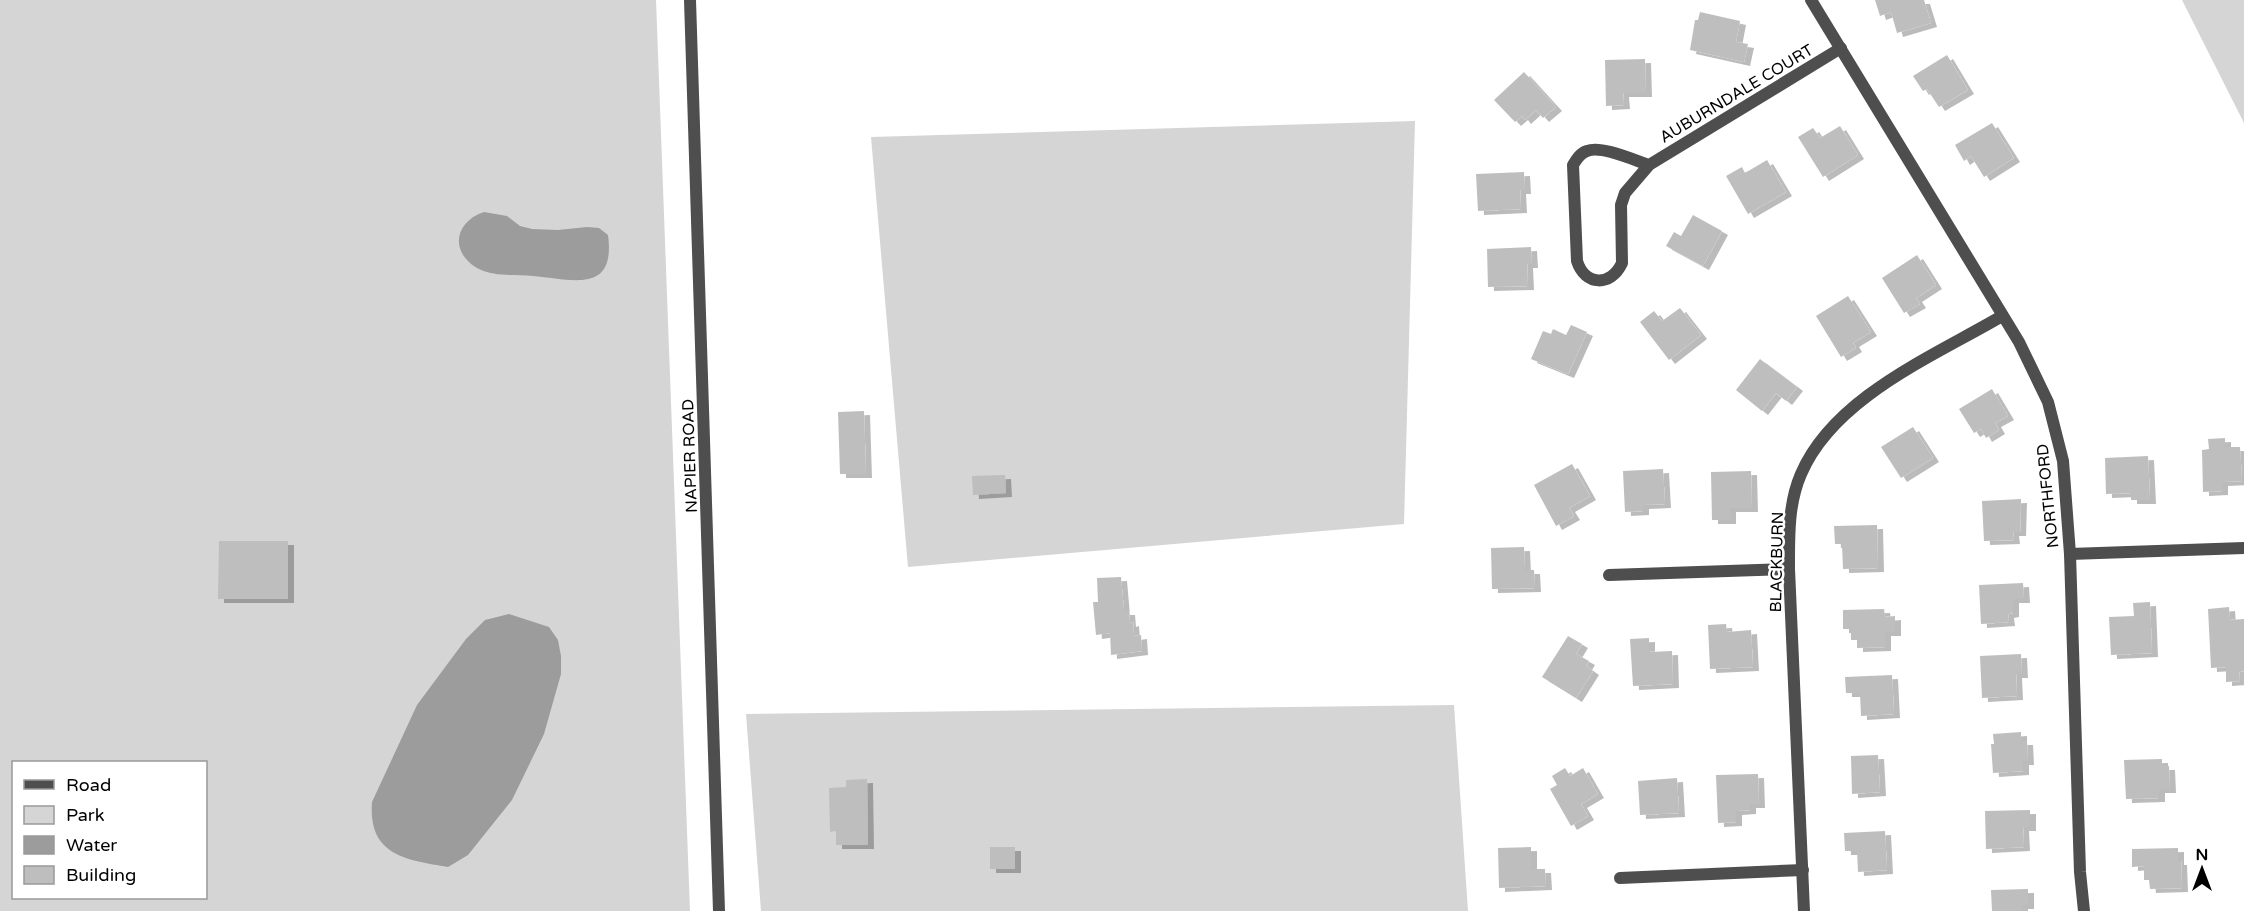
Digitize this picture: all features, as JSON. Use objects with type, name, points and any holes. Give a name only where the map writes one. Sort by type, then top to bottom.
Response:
[{"type":"street","name":"NAPIER ROAD","points":[[690,0],[719,911]]},
{"type":"street","name":"NORTHFORD","points":[[1811,0],[2032,364],[2054,419],[2063,461],[2070,554],[2080,872],[2084,911]]},
{"type":"street","name":"AUBURNDALE COURT","points":[[1649,165],[1595,150],[1586,151],[1577,158],[1573,165],[1577,261],[1588,277],[1604,281],[1618,272],[1622,263],[1622,205],[1625,193],[1649,165],[1841,48]]},
{"type":"street","name":"BLACKBURN","points":[[1804,911],[1789,569],[1789,535],[1800,476],[1819,442],[1858,403],[1879,387],[2002,316]]},
{"type":"street","points":[[2070,554],[2244,548]]},
{"type":"street","points":[[1609,574],[1789,569]]},
{"type":"street","points":[[1620,878],[1803,870]]},
{"type":"green space","points":[[0,0],[656,0],[690,911],[0,911]]},
{"type":"green space","points":[[2182,0],[2244,0],[2244,123]]},
{"type":"green space","points":[[1415,121],[1404,524],[908,567],[871,137]]},
{"type":"green space","points":[[1454,705],[1468,911],[761,911],[746,714]]},
{"type":"water","points":[[484,212],[507,216],[520,226],[532,229],[599,228],[608,235],[609,254],[605,267],[598,275],[576,280],[485,272],[469,262],[459,247],[461,230],[466,223]]},
{"type":"water","points":[[509,614],[549,627],[558,640],[561,656],[561,674],[544,734],[512,800],[468,855],[448,867],[417,861],[392,852],[376,834],[372,820],[372,802],[417,705],[466,639],[485,620]]},
{"type":"building","points":[[1875,0],[1924,0],[1931,23],[1897,33],[1891,12],[1880,16]]},
{"type":"building","points":[[1700,12],[1740,21],[1736,42],[1748,44],[1744,62],[1690,50],[1695,20],[1698,20]]},
{"type":"building","points":[[1947,55],[1968,90],[1939,107],[1927,89],[1923,91],[1913,76]]},
{"type":"building","points":[[1645,59],[1646,93],[1623,93],[1624,105],[1606,106],[1605,60]]},
{"type":"building","points":[[1524,72],[1556,107],[1543,118],[1536,110],[1525,120],[1522,116],[1515,122],[1494,100]]},
{"type":"building","points":[[1992,123],[2014,158],[1984,177],[1971,156],[1964,161],[1955,145]]},
{"type":"building","points":[[1840,126],[1858,155],[1823,177],[1798,137],[1813,128],[1820,138]]},
{"type":"building","points":[[1767,160],[1786,192],[1748,214],[1726,176],[1742,167],[1745,173]]},
{"type":"building","points":[[1524,172],[1525,190],[1520,190],[1521,209],[1478,211],[1476,174]]},
{"type":"building","points":[[1693,215],[1722,231],[1703,266],[1666,246],[1674,232],[1681,236]]},
{"type":"building","points":[[1531,247],[1532,264],[1527,264],[1528,286],[1488,287],[1487,249]]},
{"type":"building","points":[[1917,255],[1936,285],[1916,298],[1920,304],[1904,313],[1882,278]]},
{"type":"building","points":[[1848,296],[1871,332],[1853,343],[1856,348],[1841,357],[1816,316]]},
{"type":"building","points":[[1680,308],[1701,335],[1669,360],[1640,322],[1654,311],[1662,321]]},
{"type":"building","points":[[1571,325],[1587,332],[1568,374],[1531,359],[1543,331],[1551,334],[1553,329],[1566,335]]},
{"type":"building","points":[[1760,359],[1797,387],[1786,401],[1776,393],[1762,411],[1736,390]]},
{"type":"building","points":[[1992,389],[2008,416],[1995,423],[1999,430],[1986,438],[1981,429],[1974,433],[1959,409]]},
{"type":"building","points":[[864,411],[866,474],[840,474],[838,412]]},
{"type":"building","points":[[1913,427],[1933,458],[1901,478],[1881,447]]},
{"type":"building","points":[[2225,438],[2225,447],[2240,447],[2242,481],[2222,482],[2222,491],[2203,492],[2202,450],[2209,449],[2208,439]]},
{"type":"building","points":[[2148,456],[2150,500],[2131,500],[2131,493],[2106,494],[2105,458]]},
{"type":"building","points":[[1572,464],[1590,496],[1569,508],[1574,516],[1556,526],[1534,485]]},
{"type":"building","points":[[1663,469],[1665,504],[1643,505],[1643,511],[1625,512],[1623,471]]},
{"type":"building","points":[[1751,471],[1752,508],[1730,508],[1730,520],[1712,520],[1711,472]]},
{"type":"building","points":[[1005,475],[1006,493],[973,495],[972,476]]},
{"type":"building","points":[[2021,499],[2020,532],[2013,532],[2014,540],[1984,541],[1982,501]]},
{"type":"building","points":[[1877,525],[1878,568],[1843,569],[1842,544],[1835,544],[1834,526]]},
{"type":"building","points":[[219,541],[288,541],[288,599],[218,599]]},
{"type":"building","points":[[1524,547],[1525,570],[1534,570],[1535,588],[1492,589],[1491,548]]},
{"type":"building","points":[[1121,577],[1124,611],[1129,611],[1134,636],[1141,635],[1142,651],[1111,655],[1110,633],[1096,635],[1093,602],[1098,602],[1097,578]]},
{"type":"building","points":[[2023,583],[2024,599],[2013,599],[2013,613],[2008,614],[2009,622],[1981,624],[1979,585]]},
{"type":"building","points":[[2150,602],[2152,653],[2111,655],[2109,617],[2134,616],[2133,603]]},
{"type":"building","points":[[2229,607],[2230,620],[2244,619],[2244,671],[2239,672],[2240,681],[2226,682],[2226,667],[2211,668],[2208,609]]},
{"type":"building","points":[[1884,609],[1885,617],[1895,616],[1895,632],[1885,632],[1885,647],[1857,648],[1857,640],[1851,640],[1851,629],[1843,629],[1843,610]]},
{"type":"building","points":[[1726,624],[1727,632],[1751,630],[1753,667],[1710,669],[1708,625]]},
{"type":"building","points":[[1568,636],[1582,644],[1576,654],[1589,661],[1586,666],[1593,671],[1576,698],[1542,677]]},
{"type":"building","points":[[1649,638],[1649,652],[1672,651],[1673,684],[1633,686],[1630,639]]},
{"type":"building","points":[[2021,654],[2022,674],[2016,674],[2017,696],[1982,698],[1980,656]]},
{"type":"building","points":[[1892,675],[1894,714],[1861,716],[1860,693],[1846,693],[1845,677]]},
{"type":"building","points":[[2021,732],[2021,741],[2027,741],[2028,761],[2023,761],[2023,771],[1993,773],[1991,744],[1994,744],[1993,734]]},
{"type":"building","points":[[1878,755],[1880,792],[1852,794],[1851,756]]},
{"type":"building","points":[[2162,759],[2162,766],[2169,766],[2170,789],[2159,789],[2159,798],[2126,799],[2124,760]]},
{"type":"building","points":[[1565,768],[1570,776],[1583,768],[1598,794],[1581,804],[1588,816],[1571,826],[1550,789],[1557,785],[1552,776]]},
{"type":"building","points":[[1758,774],[1759,804],[1750,804],[1750,810],[1736,811],[1736,822],[1718,823],[1716,775]]},
{"type":"building","points":[[1677,778],[1679,813],[1640,815],[1638,781]]},
{"type":"building","points":[[867,779],[868,845],[836,845],[836,831],[830,832],[829,788],[846,787],[846,780]]},
{"type":"building","points":[[2030,810],[2030,827],[2023,827],[2024,847],[1986,849],[1985,811]]},
{"type":"building","points":[[1885,831],[1887,870],[1858,872],[1857,851],[1845,851],[1844,833]]},
{"type":"building","points":[[990,847],[1015,847],[1015,869],[990,869]]},
{"type":"building","points":[[1531,847],[1531,869],[1545,869],[1546,886],[1499,888],[1498,848]]},
{"type":"building","points":[[2178,848],[2182,888],[2150,889],[2149,880],[2144,880],[2144,866],[2132,867],[2132,849]]},
{"type":"building","points":[[2028,889],[2028,905],[2022,905],[2022,911],[1992,911],[1991,890]]}]
